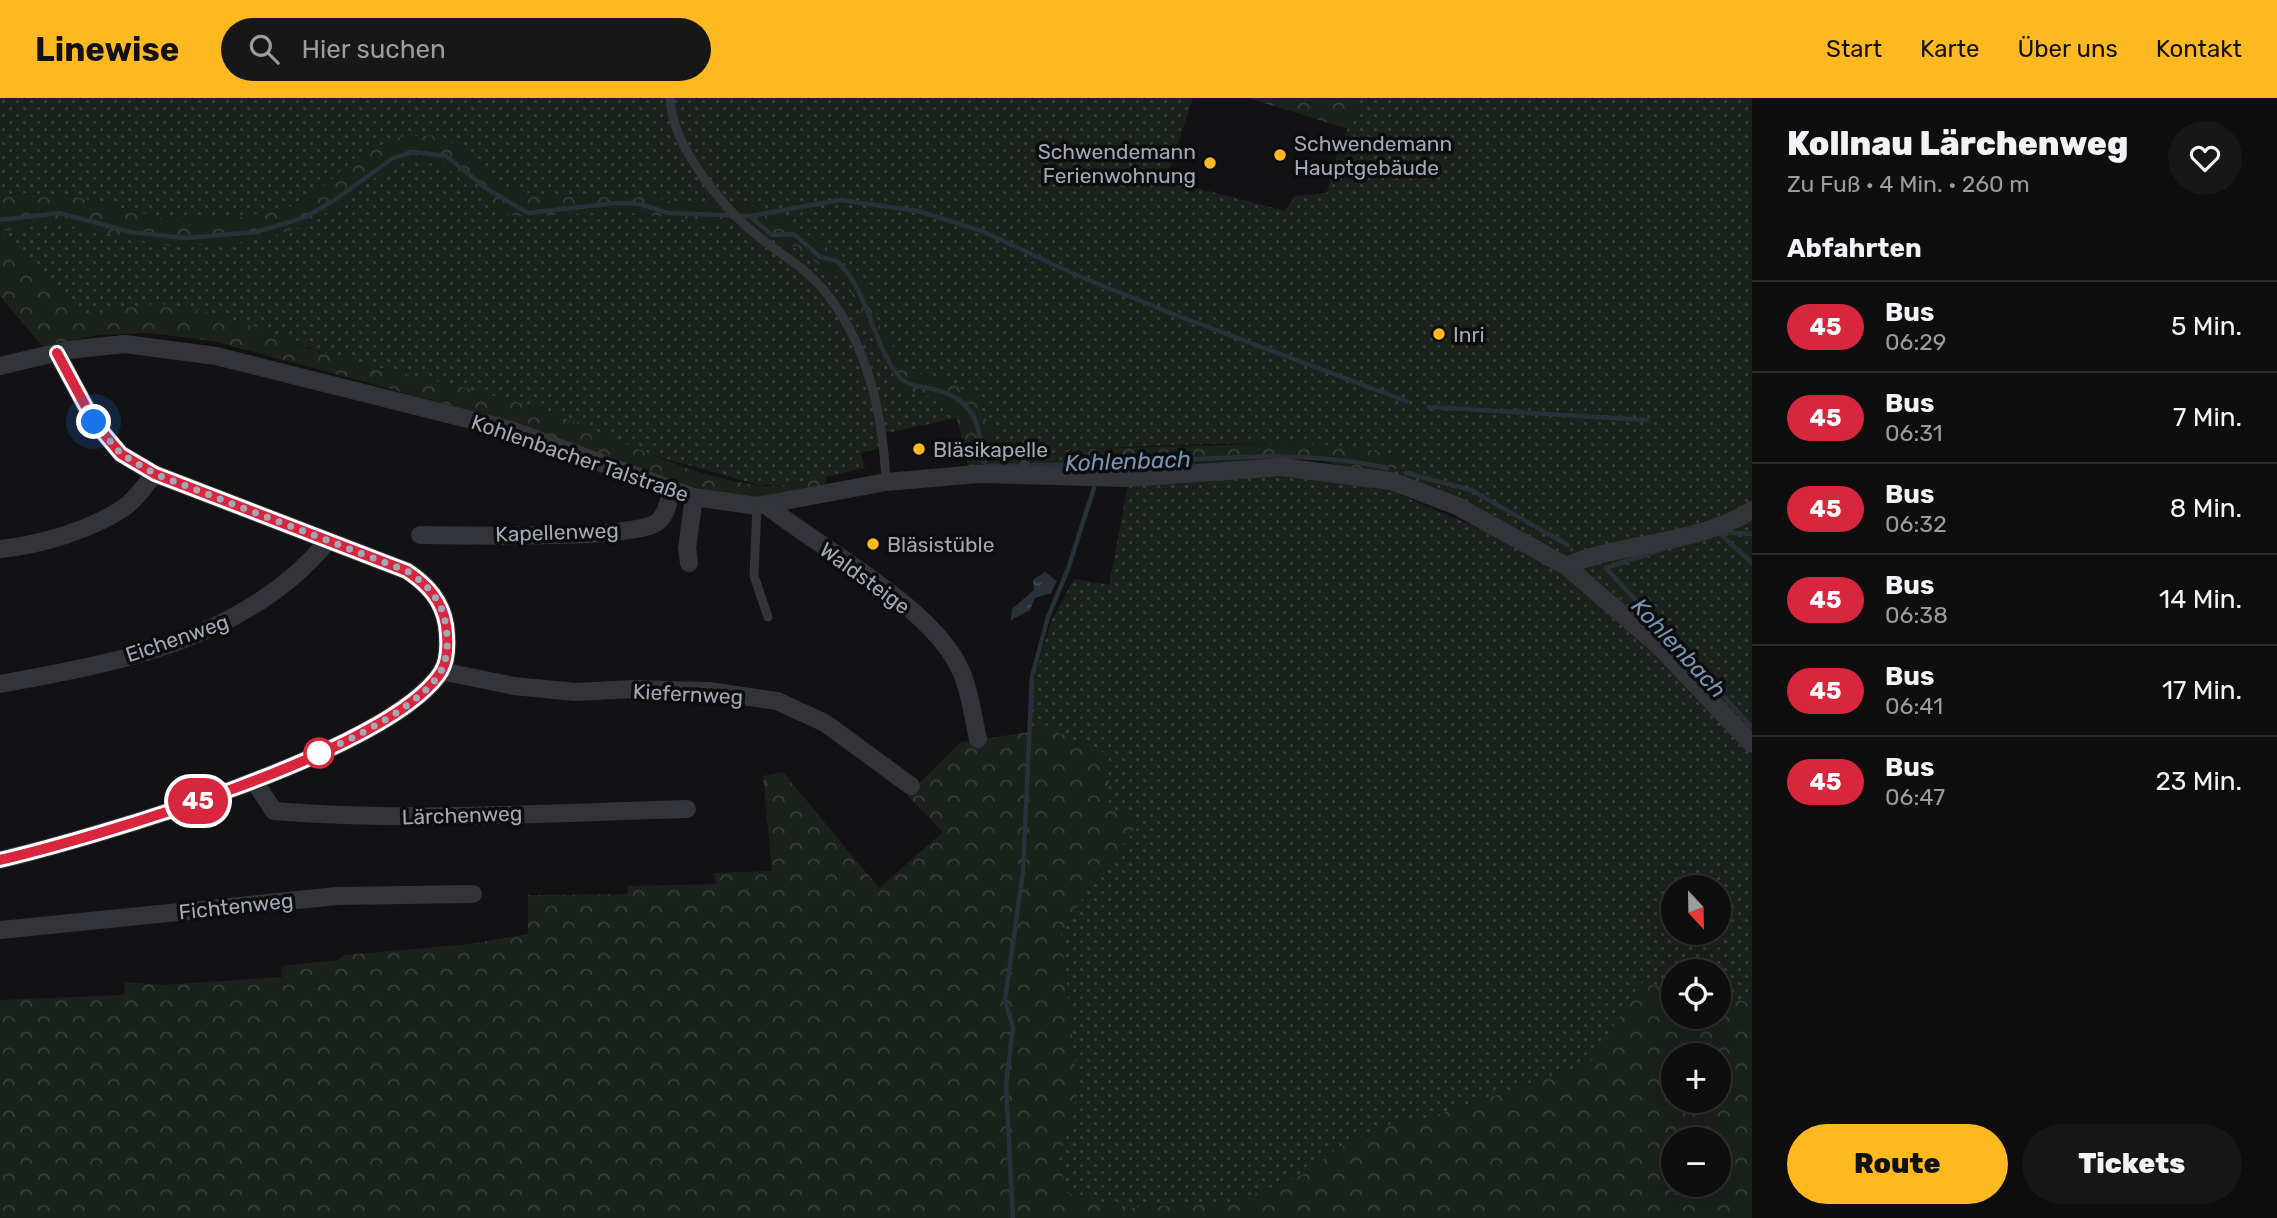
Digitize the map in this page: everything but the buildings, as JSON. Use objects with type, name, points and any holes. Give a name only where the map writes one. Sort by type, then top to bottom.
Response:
[{"type":"street","name":"Kohlenbacher Talstraße","points":[[0,366],[57,353],[125,344],[216,356],[508,429],[694,498],[762,506],[886,482],[1024,468],[1128,478],[1281,467],[1391,481],[1457,506],[1566,566],[1660,647],[1752,744]]},
{"type":"street","points":[[0,860],[154,816],[254,781],[319,754],[380,722],[419,695],[441,671],[447,653],[444,615],[424,583],[407,571],[155,474],[121,454],[94,422],[57,353]]},
{"type":"street","points":[[0,550],[78,530],[126,506],[155,474]]},
{"type":"street","name":"Kapellenweg","points":[[420,536],[619,532],[656,523],[665,514],[671,490]]},
{"type":"street","points":[[690,563],[687,548],[694,498]]},
{"type":"street","name":"Waldsteige","points":[[762,506],[899,598],[941,640],[961,671],[978,738]]},
{"type":"street","points":[[1566,566],[1594,554],[1714,529],[1752,510]]},
{"type":"street","name":"Eichenweg","points":[[0,684],[182,641],[235,619],[305,569],[328,541]]},
{"type":"street","name":"Kiefernweg","points":[[441,671],[514,686],[576,692],[632,689],[709,691],[777,701],[825,723],[911,786]]},
{"type":"street","name":"Lärchenweg","points":[[254,781],[274,811],[317,815],[396,818],[687,809]]},
{"type":"street","name":"Fichtenweg","points":[[0,930],[337,896],[473,894]]},
{"type":"lane","points":[[670,98],[670,111],[696,167],[741,221],[796,263],[822,287],[840,313],[870,377],[885,447],[886,482]]},
{"type":"lane","points":[[1024,468],[1027,442]]},
{"type":"lane","points":[[762,506],[754,576],[768,617]]},
{"type":"green space","points":[[0,98],[1193,98],[1166,180],[1285,211],[1295,196],[1327,193],[1335,160],[1360,98],[1752,98],[1752,1008],[1744,1001],[1731,998],[1731,959],[1661,959],[1661,987],[1640,983],[1590,1065],[1430,1117],[1383,1126],[1335,1150],[1306,1173],[1235,1202],[1122,1208],[1067,1193],[1059,1160],[1078,1091],[1061,933],[1099,872],[1133,833],[1109,808],[1051,729],[1031,734],[1030,694],[1051,621],[1074,579],[1109,585],[1128,486],[1277,475],[1389,490],[1552,560],[1391,481],[1401,457],[1361,450],[1281,444],[1081,449],[1075,471],[1004,468],[991,429],[954,384],[914,372],[902,361],[875,318],[863,284],[829,249],[758,206],[679,203],[640,195],[546,196],[510,190],[482,164],[440,135],[399,137],[357,157],[323,187],[288,208],[232,219],[169,220],[68,195],[16,193],[0,196]]},
{"type":"green space","points":[[1248,98],[1360,98],[1348,129]]},
{"type":"green space","points":[[440,135],[482,164],[510,190],[546,196],[640,195],[679,203],[758,206],[792,225],[829,249],[853,271],[863,284],[875,318],[902,361],[914,372],[954,384],[976,398],[991,429],[1004,468],[968,466],[957,418],[945,402],[936,397],[911,393],[900,387],[865,324],[848,284],[789,244],[776,238],[764,241],[741,221],[702,222],[616,211],[526,217],[507,214],[485,201],[444,165],[428,162],[397,162],[312,223],[267,238],[226,244],[170,246],[58,223],[1,231],[82,315],[149,305],[193,308],[338,357],[489,394],[538,409],[701,473],[767,486],[826,477],[825,486],[762,500],[698,488],[508,421],[213,341],[150,333],[98,335],[42,346],[0,296],[0,196],[16,193],[68,195],[169,220],[232,219],[289,208],[323,187],[357,157],[399,137]]},
{"type":"green space","points":[[397,162],[444,165],[507,214],[526,217],[616,211],[702,222],[741,221],[789,244],[848,284],[865,324],[900,386],[911,393],[936,397],[945,402],[957,418],[882,434],[885,447],[861,453],[865,468],[790,485],[759,485],[642,452],[539,409],[334,356],[204,311],[82,315],[0,230],[58,223],[170,246],[226,244],[267,238],[312,223]]},
{"type":"green space","points":[[1291,443],[1348,446],[1402,457],[1391,481],[1323,461],[1283,458],[1075,471],[1081,449]]},
{"type":"green space","points":[[1050,729],[1109,755],[1109,808],[1134,815],[1133,833],[1099,872],[1061,933],[1078,1091],[1059,1160],[1067,1193],[1122,1208],[1235,1202],[1306,1173],[1335,1150],[1383,1126],[1430,1117],[1589,1065],[1640,983],[1661,987],[1661,1029],[1731,1029],[1731,998],[1744,1001],[1752,1008],[1752,1218],[0,1218],[0,1000],[124,995],[125,982],[162,985],[282,977],[281,966],[338,960],[345,955],[470,944],[528,934],[528,895],[627,894],[628,886],[716,884],[714,873],[772,871],[763,776],[783,772],[879,888],[943,832],[907,795],[961,742]]},
{"type":"water","points":[[1045,572],[1057,581],[1051,593],[1035,598],[1030,610],[1011,620],[1012,609],[1034,590],[1033,580]]},
{"type":"waterway","name":"Kohlenbach","points":[[0,220],[59,213],[131,232],[185,238],[256,232],[306,217],[393,158],[414,152],[446,156],[487,189],[528,213],[615,203],[640,204],[668,213],[750,216],[772,235],[794,234],[820,257],[837,261],[847,272],[861,296],[888,361],[899,377],[911,384],[944,392],[966,406],[977,425],[985,466],[1112,464],[1259,456],[1323,458],[1387,468]]},
{"type":"waterway","points":[[750,216],[840,200],[918,211],[982,231],[1074,274],[1173,314],[1406,401]]},
{"type":"waterway","points":[[1429,407],[1647,420]]},
{"type":"waterway","name":"Kohlenbach","points":[[1406,473],[1471,490],[1568,545]]},
{"type":"waterway","points":[[1013,1218],[1006,1085],[1013,1028],[1005,1000],[1023,872],[1032,677],[1048,617],[1068,569],[1094,488]]},
{"type":"waterway","points":[[1718,532],[1752,563]]},
{"type":"waterway","points":[[1722,532],[1752,534]]},
{"type":"waterway","name":"Kohlenbach","points":[[1663,549],[1606,568],[1752,727]]},
{"type":"bus line","name":"45","points":[[0,860],[154,816],[254,781],[319,754],[380,722],[419,695],[441,671],[447,653],[444,615],[438,600],[424,583],[407,571],[155,474],[121,454],[94,422],[57,353]]},
{"type":"place","name":"Schwendemann Hauptgebäude","points":[[1280,155]]},
{"type":"place","name":"Schwendemann Ferienwohnung","points":[[1210,163]]},
{"type":"place","name":"Inri","points":[[1439,334]]},
{"type":"place","name":"Bläsikapelle","points":[[919,449]]},
{"type":"place","name":"Bläsistüble","points":[[873,544]]},
{"type":"route","points":[[94,422],[121,454],[155,474],[407,571],[424,583],[438,600],[447,631],[447,653],[441,671],[419,695],[380,722],[319,753]]}]
